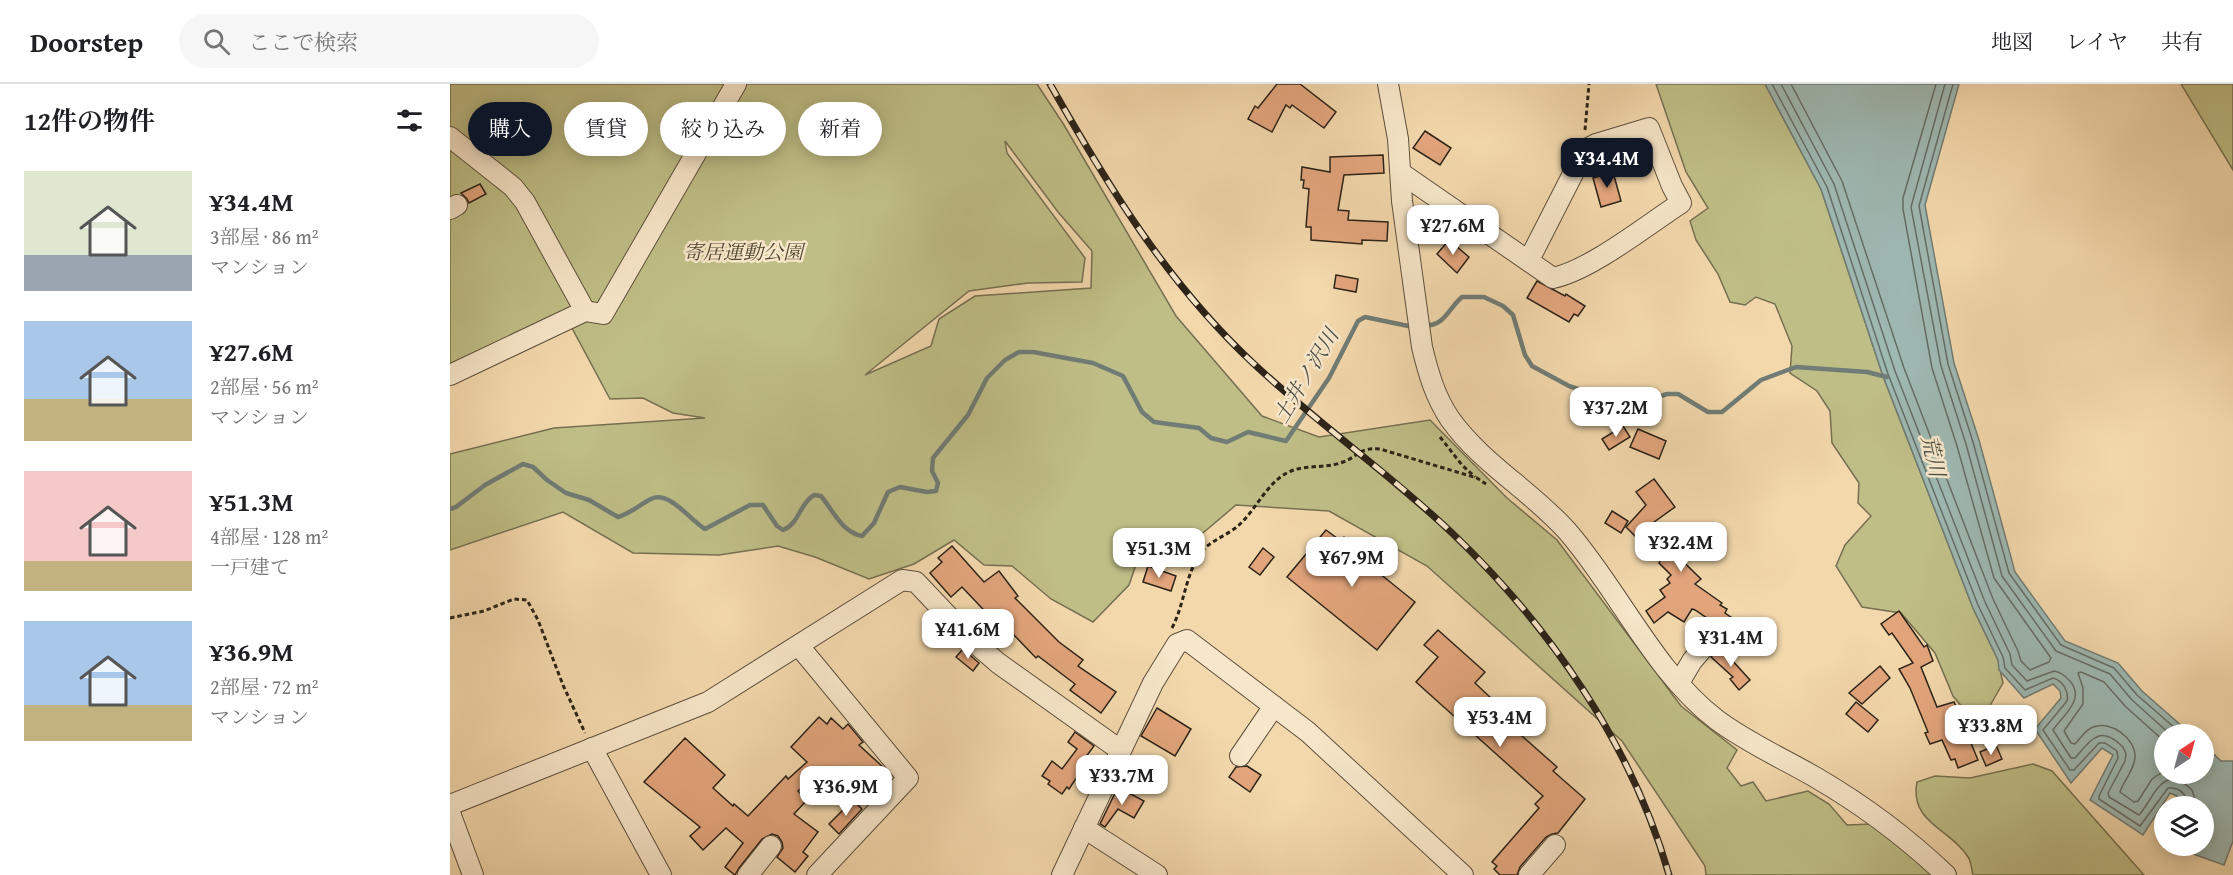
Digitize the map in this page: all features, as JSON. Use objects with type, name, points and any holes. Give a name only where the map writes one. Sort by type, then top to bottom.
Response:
[{"type":"street","points":[[450,375],[585,310],[603,314],[736,84]]},
{"type":"street","points":[[1388,84],[1398,139],[1402,201],[1422,347],[1431,380],[1450,418],[1485,457],[1568,532],[1690,697],[1717,720],[1755,745],[1815,777],[1871,812],[1911,841],[1946,875]]},
{"type":"street","points":[[1401,173],[1553,278],[1564,276],[1595,260],[1681,203],[1649,128],[1596,144],[1583,151],[1581,160],[1529,260]]},
{"type":"street","points":[[450,137],[513,186],[525,202],[585,310]]},
{"type":"street","points":[[450,805],[708,702],[902,579],[916,582],[968,637],[998,663],[1120,750]]},
{"type":"street","points":[[1679,683],[1692,661],[1715,634]]},
{"type":"street","points":[[1062,875],[1153,682],[1176,644],[1186,640],[1308,732],[1463,875]]},
{"type":"street","points":[[799,645],[908,778],[817,875]]},
{"type":"street","points":[[1240,756],[1274,706]]},
{"type":"street","points":[[592,748],[661,875]]},
{"type":"street","points":[[450,813],[473,875]]},
{"type":"street","points":[[1084,828],[1157,875]]},
{"type":"street","points":[[1529,875],[1555,845]]},
{"type":"street","points":[[748,875],[771,846]]},
{"type":"path","points":[[1583,151],[1589,84]]},
{"type":"path","points":[[1168,635],[1177,618],[1185,586],[1199,555],[1207,546],[1238,526],[1278,479],[1290,471],[1342,463],[1365,448],[1369,448],[1380,449],[1477,478],[1494,488]]},
{"type":"path","points":[[450,618],[484,611],[514,599],[527,600],[538,620],[563,685],[592,748]]},
{"type":"green space","name":"寄居運動公園","points":[[450,84],[1037,84],[1064,125],[1176,316],[1262,416],[1319,437],[1430,420],[1507,498],[1557,540],[1681,706],[1737,750],[1727,768],[1741,786],[1753,782],[1766,801],[1808,791],[1829,804],[1847,825],[1872,824],[1934,875],[1706,875],[1705,866],[1622,741],[1427,566],[1329,511],[1236,505],[1197,538],[1166,529],[1140,553],[1129,585],[1093,622],[1051,599],[1012,566],[984,565],[954,540],[914,564],[869,579],[815,557],[778,546],[719,555],[633,553],[563,512],[450,550],[450,454],[554,428],[705,418],[673,413],[643,398],[610,399],[566,317],[450,371]],"holes":[[[1005,141],[1058,212],[1092,251],[1091,288],[975,296],[939,319],[931,346],[865,375],[969,291],[1028,283],[1082,282],[1085,258],[1007,153]]]},
{"type":"green space","points":[[1656,84],[1765,84],[1821,189],[1883,376],[1973,608],[1998,660],[2003,683],[1984,716],[1968,714],[1953,696],[1935,653],[1901,613],[1862,607],[1836,566],[1845,545],[1871,516],[1858,503],[1859,483],[1832,443],[1830,411],[1817,391],[1790,373],[1792,346],[1775,304],[1756,297],[1745,305],[1730,302],[1718,274],[1696,240],[1690,221],[1708,208],[1686,172]]},
{"type":"green space","points":[[2181,84],[2233,84],[2233,170]]},
{"type":"green space","points":[[2033,764],[2052,771],[2144,875],[1973,875],[1969,859],[1961,847],[1933,824],[1919,807],[1916,796],[1917,782],[1935,776],[1970,778]]},
{"type":"water","name":"荒川","points":[[1765,84],[1959,84],[1925,205],[1954,363],[1979,440],[2015,572],[2065,641],[2118,663],[2142,691],[2180,724],[2154,724],[2154,784],[2214,784],[2214,754],[2221,761],[2233,761],[2233,841],[2224,865],[2199,856],[2214,856],[2214,796],[2177,796],[2170,793],[2168,796],[2154,796],[2154,818],[2143,835],[2090,800],[2113,755],[2102,748],[2071,783],[2035,729],[2061,698],[2060,691],[2053,684],[2024,698],[1999,670],[1998,660],[1973,608],[1883,376],[1821,189]]},
{"type":"building","points":[[1277,84],[1300,84],[1336,112],[1324,128],[1292,105],[1290,108],[1286,105],[1272,132],[1248,119],[1255,106],[1258,108]]},
{"type":"building","points":[[1425,131],[1451,148],[1440,165],[1413,148]]},
{"type":"building","points":[[1383,155],[1384,173],[1344,175],[1338,210],[1349,211],[1348,220],[1388,222],[1387,241],[1362,240],[1362,244],[1311,240],[1311,227],[1306,227],[1309,189],[1303,188],[1302,167],[1330,172],[1330,157]]},
{"type":"building","points":[[1613,172],[1621,201],[1601,207],[1593,178]]},
{"type":"building","points":[[480,184],[486,194],[469,203],[461,193]]},
{"type":"building","points":[[1432,209],[1456,226],[1447,238],[1435,229],[1439,224],[1427,216]]},
{"type":"building","points":[[1449,240],[1469,257],[1457,273],[1437,254]]},
{"type":"building","points":[[1336,275],[1358,279],[1356,292],[1334,288]]},
{"type":"building","points":[[1537,281],[1565,296],[1566,294],[1585,306],[1578,316],[1574,314],[1569,322],[1527,298]]},
{"type":"building","points":[[1623,426],[1630,437],[1609,450],[1602,439]]},
{"type":"building","points":[[1638,429],[1666,441],[1659,459],[1630,447]]},
{"type":"building","points":[[1654,479],[1675,507],[1650,525],[1661,535],[1659,538],[1701,579],[1695,584],[1722,603],[1720,605],[1727,609],[1725,613],[1764,640],[1754,653],[1727,633],[1722,625],[1695,610],[1692,609],[1684,622],[1668,612],[1654,623],[1646,611],[1665,597],[1660,590],[1670,583],[1667,579],[1671,575],[1626,527],[1646,505],[1636,492]]},
{"type":"building","points":[[1612,511],[1628,521],[1621,533],[1605,523]]},
{"type":"building","points":[[1326,530],[1341,541],[1344,537],[1383,568],[1379,573],[1415,602],[1377,650],[1287,577]]},
{"type":"building","points":[[952,546],[984,582],[999,571],[1018,596],[1015,598],[1059,642],[1083,660],[1078,666],[1116,692],[1101,713],[1070,690],[1075,684],[1038,656],[1036,658],[1012,633],[997,646],[985,636],[998,625],[962,587],[951,597],[930,573],[942,562],[938,558]]},
{"type":"building","points":[[1263,548],[1274,557],[1260,575],[1249,567]]},
{"type":"building","points":[[1148,566],[1176,576],[1171,591],[1143,582]]},
{"type":"building","points":[[1899,611],[1924,647],[1927,645],[1933,661],[1921,667],[1937,707],[1954,702],[1978,760],[1958,768],[1955,759],[1951,760],[1942,740],[1930,744],[1925,733],[1928,732],[1910,688],[1899,669],[1913,663],[1892,633],[1889,635],[1881,624]]},
{"type":"building","points":[[1438,630],[1485,672],[1475,683],[1509,715],[1504,720],[1557,767],[1553,771],[1585,799],[1558,833],[1546,837],[1520,867],[1517,875],[1500,875],[1494,869],[1497,866],[1492,862],[1539,808],[1535,804],[1543,796],[1416,682],[1438,657],[1424,645]]},
{"type":"building","points":[[1720,647],[1750,680],[1739,690],[1730,679],[1733,677],[1711,657]]},
{"type":"building","points":[[963,649],[979,663],[973,671],[956,657]]},
{"type":"building","points":[[1880,666],[1890,678],[1862,704],[1849,693]]},
{"type":"building","points":[[1856,702],[1878,720],[1868,732],[1846,714]]},
{"type":"building","points":[[1157,708],[1191,729],[1175,756],[1141,736]]},
{"type":"building","points":[[819,717],[827,724],[831,718],[843,729],[848,724],[863,742],[859,745],[884,768],[849,802],[818,773],[798,791],[807,800],[794,814],[818,832],[803,852],[808,856],[795,872],[777,857],[783,848],[782,842],[778,836],[772,834],[762,839],[735,875],[725,867],[743,843],[726,828],[703,850],[690,836],[700,827],[644,782],[685,738],[725,775],[713,788],[748,816],[786,776],[788,779],[807,762],[791,747]]},
{"type":"building","points":[[1075,732],[1094,746],[1085,758],[1100,768],[1093,782],[1079,774],[1069,789],[1067,787],[1062,794],[1048,784],[1050,781],[1042,776],[1052,761],[1062,769],[1077,749],[1068,742]]},
{"type":"building","points":[[1996,745],[2002,759],[1986,766],[1980,752]]},
{"type":"building","points":[[1247,766],[1261,775],[1250,792],[1229,777],[1236,767]]},
{"type":"building","points":[[1118,787],[1144,801],[1134,818],[1118,809],[1105,827],[1100,824]]},
{"type":"building","points":[[853,800],[862,809],[839,834],[829,824]]},
{"type":"waterway","name":"土井ノ沢川","points":[[1424,326],[1442,320],[1462,297],[1484,297],[1503,306],[1513,315],[1525,355],[1532,366],[1569,386],[1617,402],[1634,405],[1667,394],[1678,394],[1708,412],[1722,412],[1761,380],[1796,367],[1867,372],[1887,377]]},
{"type":"waterway","name":"土井ノ沢川","points":[[450,509],[485,485],[523,464],[533,467],[566,493],[589,500],[618,517],[658,497],[672,502],[705,529],[750,505],[763,505],[777,526],[783,530],[793,523],[814,495],[821,496],[844,526],[862,536],[874,523],[888,492],[900,487],[927,492],[936,491],[938,483],[932,471],[933,458],[968,415],[987,378],[1005,360],[1019,352],[1033,352],[1093,363],[1123,376],[1142,412],[1154,422],[1199,428],[1211,438],[1227,442],[1248,432],[1286,441],[1329,378],[1358,321],[1365,317],[1413,327]]},
{"type":"railway","points":[[1050,84],[1094,159],[1141,232],[1167,267],[1223,333],[1278,386],[1428,511],[1488,569],[1522,607],[1554,648],[1610,734],[1653,827],[1669,875]]}]
